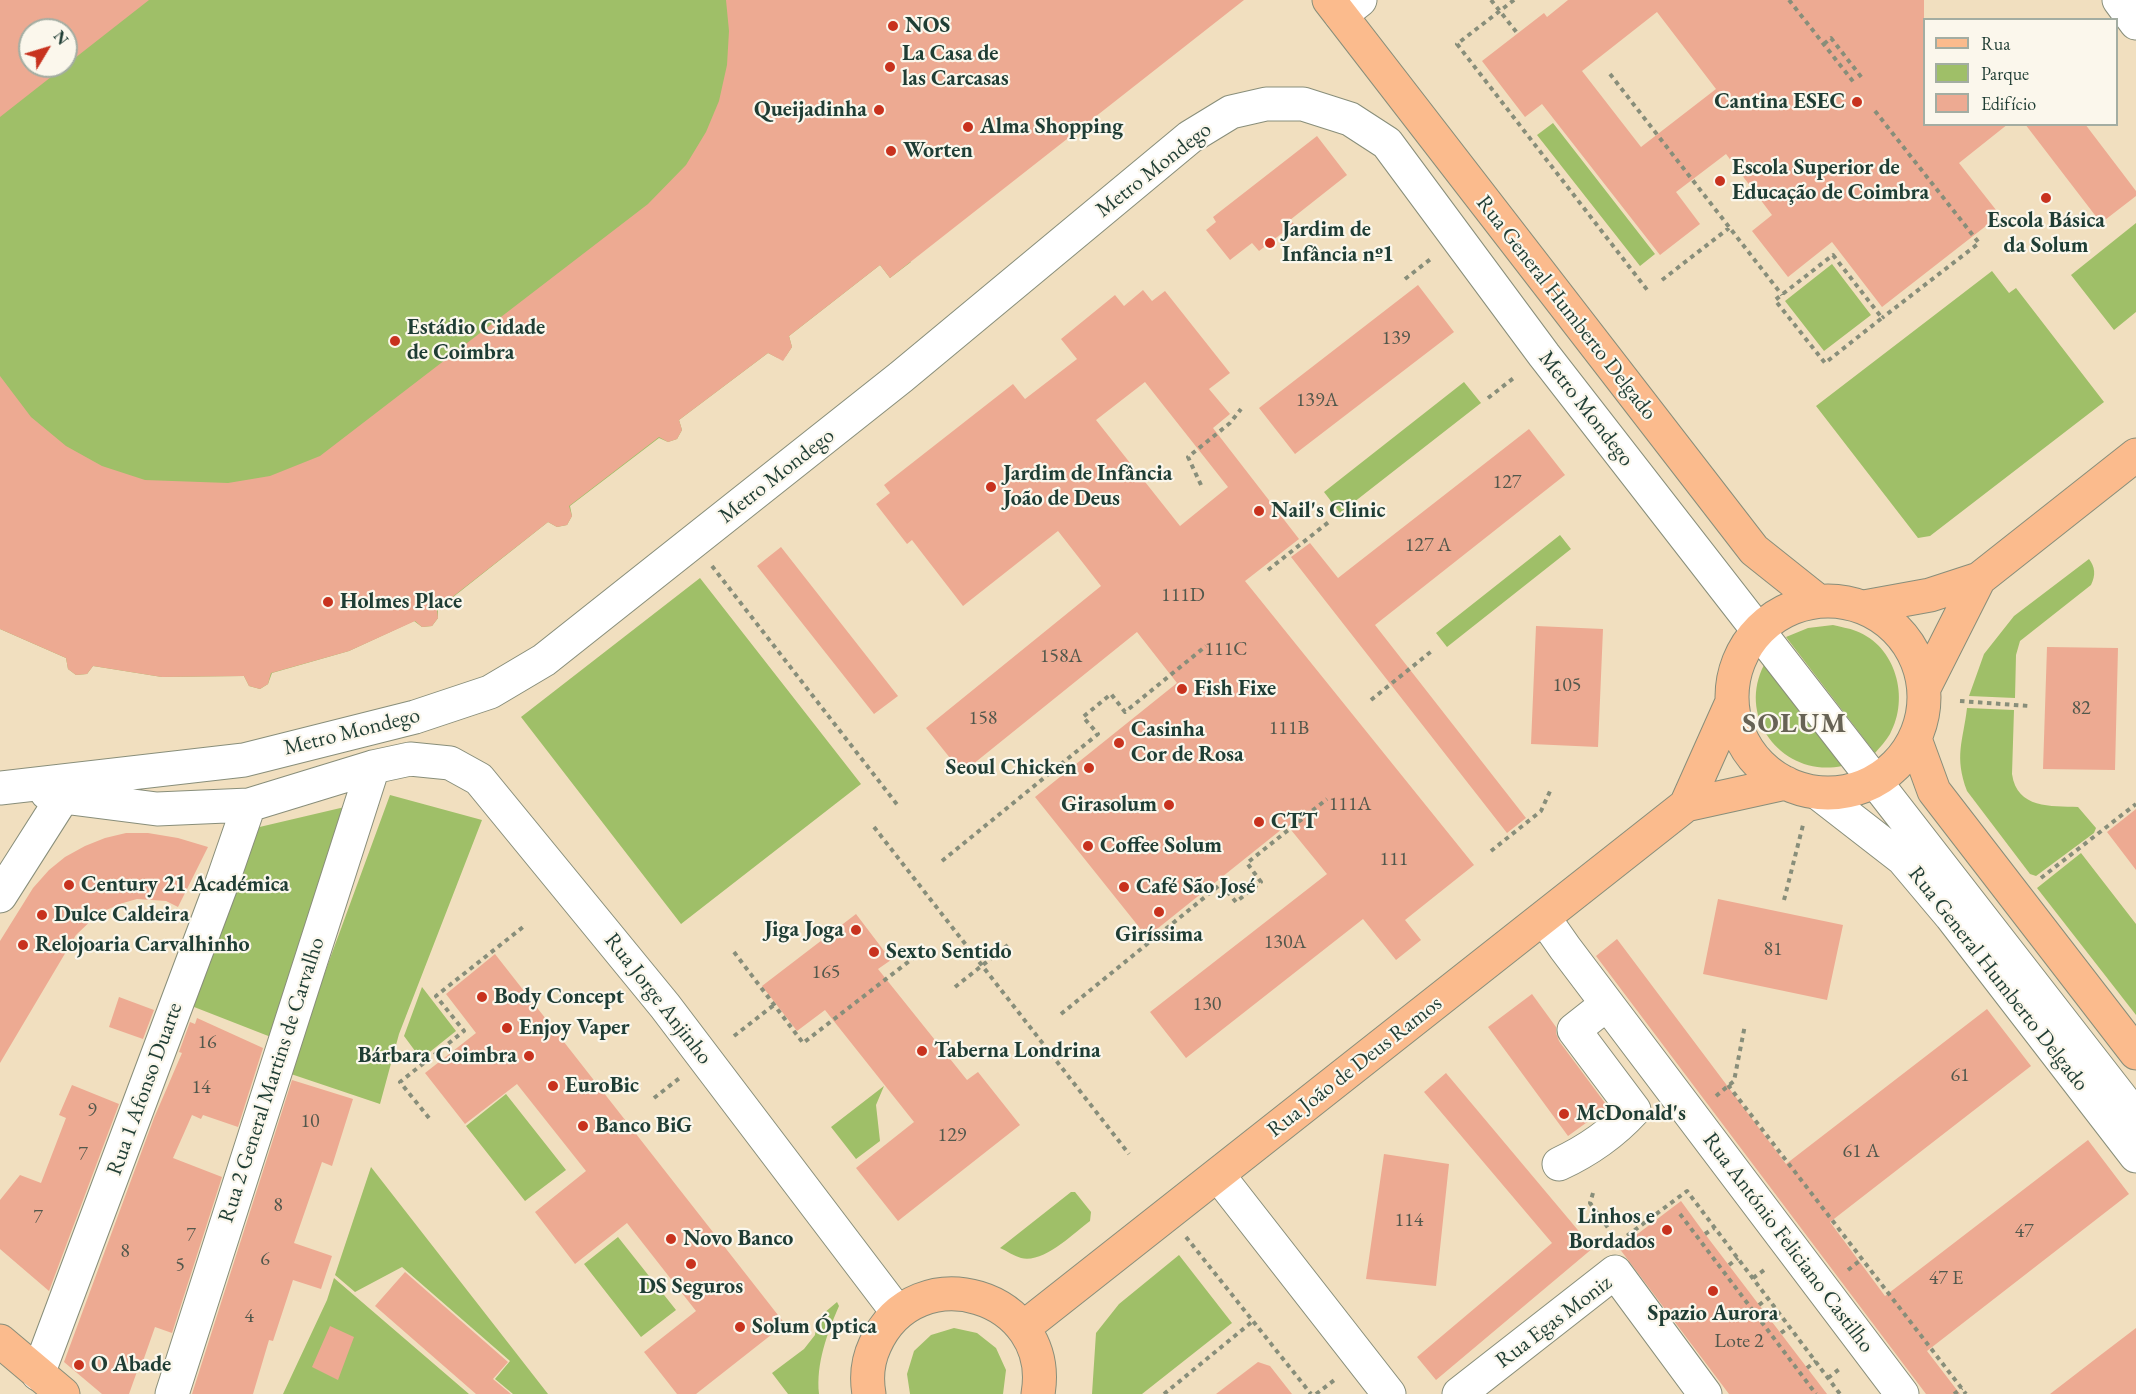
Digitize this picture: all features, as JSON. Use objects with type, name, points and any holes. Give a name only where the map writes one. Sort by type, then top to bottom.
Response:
[{"type":"main road","name":"Rua General Humberto Delgado","points":[[1344,5],[1754,550],[1818,601]]},
{"type":"main road","points":[[1864,608],[1930,596],[1979,579],[2136,455]]},
{"type":"main road","points":[[1924,688],[1979,579]]},
{"type":"main road","points":[[1818,601],[1841,601],[1864,608],[1887,620],[1905,639],[1918,662],[1924,688],[1923,714],[1915,739],[1898,763],[1875,781],[1848,791],[1818,792],[1786,783],[1764,771],[1738,735],[1732,702],[1734,678],[1741,656],[1759,630],[1776,615],[1796,606],[1818,601]]},
{"type":"main road","name":"Rua João de Deus Ramos","points":[[1686,805],[1732,702]]},
{"type":"main road","points":[[1915,739],[1934,791],[2136,1053]]},
{"type":"main road","name":"Rua João de Deus Ramos","points":[[1023,1328],[1686,805],[1786,783]]},
{"type":"main road","points":[[869,1394],[867,1383],[870,1357],[881,1332],[898,1313],[922,1299],[950,1293],[978,1296],[1003,1308],[1023,1328],[1036,1353],[1040,1380],[1038,1394]]},
{"type":"main road","points":[[0,1341],[51,1384]]},
{"type":"street","points":[[2119,0],[2136,23]]},
{"type":"street","name":"Metro Mondego","points":[[7,783],[244,759],[415,717],[490,692],[544,660],[693,543],[901,377],[1190,137],[1231,112],[1266,104],[1303,104],[1350,119],[1387,143],[1544,355],[2136,1117]]},
{"type":"street","name":"Rua Jorge Anjinho","points":[[7,783],[63,797],[157,809],[249,805],[373,767],[410,759],[450,764],[480,780],[665,1006],[898,1313]]},
{"type":"street","name":"Rua 2 General Martins de Carvalho","points":[[172,1394],[373,767]]},
{"type":"street","name":"Rua General Humberto Delgado","points":[[1818,792],[1903,859],[1951,916],[2136,1156]]},
{"type":"street","points":[[0,896],[63,797]]},
{"type":"street","name":"Rua 1 Afonso Duarte","points":[[51,1384],[249,805]]},
{"type":"street","name":"Rua António Feliciano Castilho","points":[[1544,918],[1902,1394]]},
{"type":"street","points":[[1559,1164],[1583,1153],[1623,1122],[1634,1110],[1574,1030],[1607,1004]]},
{"type":"street","points":[[1218,1175],[1389,1394]]},
{"type":"street","name":"Rua Egas Moniz","points":[[1458,1394],[1615,1272],[1705,1394]]},
{"type":"path","points":[[1491,0],[1518,34]]},
{"type":"path","points":[[1514,0],[1457,44],[1648,291]]},
{"type":"path","points":[[1789,0],[1855,84]]},
{"type":"path","points":[[1824,44],[1831,38],[1862,78]]},
{"type":"path","points":[[1610,74],[1782,295]]},
{"type":"path","points":[[1875,111],[1978,243],[1825,363],[1775,300],[1833,255],[1882,318]]},
{"type":"path","points":[[1662,280],[1729,228]]},
{"type":"path","points":[[1405,279],[1433,257]]},
{"type":"path","points":[[1488,398],[1515,377]]},
{"type":"path","points":[[1201,485],[1188,457],[1230,423],[1241,408]]},
{"type":"path","points":[[1268,570],[1330,521]]},
{"type":"path","points":[[693,543],[900,807]]},
{"type":"path","points":[[942,861],[1098,734],[1083,717],[1111,694],[1125,712],[1206,646]]},
{"type":"path","points":[[1371,700],[1432,650]]},
{"type":"path","points":[[1960,701],[2029,706]]},
{"type":"path","points":[[1491,851],[1541,811],[1551,789]]},
{"type":"path","points":[[1062,1014],[1221,884],[1236,902],[1261,882],[1247,863],[1327,799]]},
{"type":"path","points":[[2040,879],[2136,804]]},
{"type":"path","points":[[1784,900],[1803,825]]},
{"type":"path","points":[[874,827],[1129,1154]]},
{"type":"path","points":[[429,1118],[400,1082],[464,1031],[436,996],[523,927]]},
{"type":"path","points":[[955,987],[1008,945]]},
{"type":"path","points":[[734,952],[803,1043],[925,949]]},
{"type":"path","points":[[734,1036],[774,1005]]},
{"type":"path","points":[[1745,1025],[1734,1081],[1728,1086],[1966,1394]]},
{"type":"path","points":[[654,1098],[687,1072]]},
{"type":"path","points":[[1631,1233],[1687,1191],[1839,1392],[1832,1394]]},
{"type":"path","points":[[1593,1193],[1590,1203],[1611,1232]]},
{"type":"path","points":[[1168,1214],[1311,1394]]},
{"type":"path","points":[[1680,1214],[1816,1394]]},
{"type":"path","points":[[1705,1234],[1714,1228]]},
{"type":"path","points":[[1729,1265],[1737,1258]]},
{"type":"path","points":[[1759,1305],[1768,1298]]},
{"type":"path","points":[[1164,1394],[1253,1322]]},
{"type":"path","points":[[1781,1333],[1789,1327]]},
{"type":"path","points":[[1807,1368],[1816,1362]]},
{"type":"path","points":[[1954,1394],[1962,1388]]},
{"type":"green space","name":"Estádio Cidade de Coimbra","points":[[0,0],[854,0],[840,171],[911,262],[890,278],[880,265],[789,336],[792,347],[786,356],[778,358],[768,353],[679,420],[682,430],[677,439],[668,442],[659,438],[570,506],[572,516],[567,525],[557,527],[548,522],[438,609],[438,618],[432,626],[422,627],[414,621],[349,651],[272,673],[268,684],[260,689],[249,686],[244,676],[162,677],[93,666],[87,674],[76,675],[68,669],[66,658],[0,629]]},
{"type":"green space","points":[[1553,123],[1655,254],[1640,266],[1537,135]]},
{"type":"green space","points":[[2136,223],[2136,312],[2114,330],[2071,275]]},
{"type":"green space","points":[[1832,264],[1871,315],[1824,351],[1785,301]]},
{"type":"green space","points":[[1992,271],[2009,293],[2016,288],[2104,402],[1930,536],[1918,538],[1816,406]]},
{"type":"green space","points":[[1464,382],[1481,403],[1340,513],[1324,492]]},
{"type":"green space","points":[[1560,535],[1571,549],[1447,647],[1436,633]]},
{"type":"green space","points":[[2089,559],[2094,571],[2091,585],[2020,641],[2016,655],[2015,698],[1969,696],[1984,654],[2014,616]]},
{"type":"green space","points":[[700,578],[861,784],[681,924],[521,717]]},
{"type":"green space","points":[[1833,625],[1853,630],[1870,638],[1890,661],[1895,675],[1899,690],[1896,720],[1888,737],[1875,753],[1786,637],[1808,628]]},
{"type":"green space","points":[[1764,665],[1842,766],[1821,767],[1801,763],[1784,754],[1771,740],[1761,724],[1756,705],[1757,685]]},
{"type":"green space","points":[[1967,708],[2014,710],[2012,774],[2021,794],[2037,803],[2078,807],[2096,828],[2094,833],[2036,876],[2030,874],[1967,791],[1960,758]]},
{"type":"green space","points":[[390,795],[482,820],[399,1034],[380,1104],[288,1073]]},
{"type":"green space","points":[[349,806],[276,1039],[189,1005],[251,829]]},
{"type":"green space","points":[[2081,853],[2136,924],[2136,1015],[2037,888]]},
{"type":"green space","points":[[422,987],[456,1031],[421,1059],[404,1036]]},
{"type":"green space","points":[[884,1086],[876,1105],[880,1141],[856,1159],[831,1127]]},
{"type":"green space","points":[[506,1094],[566,1170],[525,1201],[466,1126]]},
{"type":"green space","points":[[371,1167],[548,1394],[513,1394],[495,1379],[510,1361],[402,1267],[355,1292],[335,1275]]},
{"type":"green space","points":[[1071,1192],[1075,1192],[1091,1212],[1090,1221],[1067,1240],[1048,1252],[1030,1259],[1018,1257],[1000,1248]]},
{"type":"green space","points":[[618,1237],[676,1310],[641,1337],[584,1264]]},
{"type":"green space","points":[[1179,1255],[1232,1323],[1142,1394],[1092,1394],[1096,1333],[1119,1304]]},
{"type":"green space","points":[[334,1278],[469,1394],[283,1394],[327,1300]]},
{"type":"green space","points":[[837,1302],[839,1306],[821,1360],[819,1394],[788,1394],[772,1373],[804,1349],[815,1335],[817,1319]]},
{"type":"green space","points":[[954,1328],[977,1333],[996,1348],[1006,1370],[1003,1394],[910,1394],[907,1374],[914,1351],[931,1335]]},
{"type":"building","points":[[0,0],[149,0],[78,56],[78,18],[18,18],[18,78],[50,78],[0,117]]},
{"type":"building","points":[[726,0],[1244,0],[890,278],[880,265],[789,336],[792,347],[783,361],[768,353],[679,420],[682,430],[677,439],[668,442],[659,437],[569,506],[572,516],[567,525],[557,527],[548,522],[437,609],[438,618],[432,626],[422,627],[415,621],[349,651],[271,673],[268,684],[260,689],[249,686],[244,676],[162,677],[93,666],[87,674],[76,675],[68,669],[66,658],[0,629],[0,376],[31,417],[66,446],[102,466],[145,480],[228,483],[270,476],[320,456],[648,204],[686,165],[706,132],[719,101],[727,65],[729,31]]},
{"type":"building","points":[[1568,0],[1924,0],[1923,126],[2005,126],[1959,163],[2000,215],[1882,307],[1832,242],[1788,277],[1752,231],[1772,215],[1726,154],[1676,192],[1700,224],[1660,255],[1542,104],[1525,117],[1482,61],[1544,13],[1547,17]],"holes":[[[1657,12],[1716,89],[1641,147],[1582,71]]]},
{"type":"building","points":[[2027,126],[2087,126],[2136,191],[2136,196],[2101,223]]},
{"type":"building","points":[[1317,136],[1347,175],[1290,220],[1294,224],[1259,251],[1252,243],[1230,260],[1206,230],[1216,222],[1213,217]]},
{"type":"building","points":[[1418,285],[1454,332],[1295,454],[1259,408]]},
{"type":"building","points":[[1143,290],[1152,301],[1165,291],[1230,373],[1209,389],[1230,414],[1213,428],[1299,539],[1245,581],[1474,865],[1405,920],[1421,940],[1396,960],[1363,919],[1186,1058],[1150,1012],[1327,874],[1287,825],[1147,937],[1035,797],[1177,683],[1137,632],[962,773],[926,728],[1101,586],[1058,531],[963,606],[912,540],[907,544],[876,504],[890,493],[884,485],[1013,384],[1025,399],[1077,359],[1061,339],[1115,295],[1124,306]],"holes":[[[1145,382],[1228,487],[1180,526],[1096,420]]]},
{"type":"building","points":[[1529,429],[1565,475],[1375,625],[1526,818],[1507,833],[1291,557],[1310,543],[1338,578]]},
{"type":"building","points":[[781,547],[898,696],[874,714],[757,566]]},
{"type":"building","points":[[1536,626],[1603,629],[1598,747],[1531,744]]},
{"type":"building","points":[[2047,647],[2118,648],[2115,770],[2043,769]]},
{"type":"building","points":[[2136,809],[2136,870],[2107,832]]},
{"type":"building","points":[[126,833],[148,833],[178,838],[208,847],[178,907],[166,901],[137,899],[99,913],[76,935],[0,1063],[0,941],[33,888],[49,870],[65,857],[85,846]]},
{"type":"building","points":[[1718,899],[1843,925],[1827,1000],[1703,974]]},
{"type":"building","points":[[856,914],[891,960],[878,969],[967,1080],[978,1072],[1020,1125],[898,1221],[856,1168],[914,1122],[825,1010],[797,1031],[762,986]]},
{"type":"building","points":[[1617,939],[1786,1164],[1987,1009],[2031,1066],[1830,1222],[1885,1296],[2088,1140],[2129,1194],[1927,1351],[1960,1394],[1926,1394],[1596,956]]},
{"type":"building","points":[[495,954],[785,1324],[696,1394],[677,1394],[644,1352],[696,1311],[627,1223],[575,1264],[535,1212],[586,1171],[517,1084],[465,1124],[425,1073],[476,1033],[446,994]]},
{"type":"building","points":[[1532,994],[1556,1027],[1559,1041],[1608,1107],[1568,1136],[1488,1027]]},
{"type":"building","points":[[119,997],[154,1010],[143,1039],[109,1027]]},
{"type":"building","points":[[197,1018],[263,1048],[238,1127],[203,1115],[201,1119],[192,1115],[173,1158],[222,1177],[172,1333],[155,1327],[129,1394],[102,1394],[64,1362],[154,1118],[182,1053],[179,1052],[190,1022],[195,1024]]},
{"type":"building","points":[[1446,1073],[1593,1248],[1436,1380],[1417,1357],[1552,1243],[1424,1092]]},
{"type":"building","points":[[292,1080],[353,1099],[332,1166],[322,1162],[294,1243],[332,1256],[321,1289],[293,1280],[273,1341],[269,1340],[253,1394],[192,1394]]},
{"type":"building","points":[[72,1085],[119,1104],[49,1291],[0,1249],[0,1200],[20,1175],[41,1183],[66,1118],[59,1115]]},
{"type":"building","points":[[1384,1154],[1449,1164],[1436,1286],[1366,1279]]},
{"type":"building","points":[[1681,1201],[1827,1394],[1729,1394],[1619,1248]]},
{"type":"building","points":[[405,1272],[508,1362],[493,1379],[511,1394],[476,1394],[375,1306]]},
{"type":"building","points":[[330,1326],[354,1337],[338,1380],[312,1367]]},
{"type":"building","points":[[2136,1328],[2136,1394],[2050,1394],[2098,1357]]},
{"type":"building","points":[[1258,1362],[1270,1366],[1292,1394],[1216,1394]]},
{"type":"place","name":"NOS","points":[[893,26]]},
{"type":"place","name":"La Casa de las Carcasas","points":[[890,67]]},
{"type":"place","name":"Cantina ESEC","points":[[1857,102]]},
{"type":"place","name":"Queijadinha","points":[[879,110]]},
{"type":"place","name":"Alma Shopping","points":[[968,127]]},
{"type":"place","name":"Worten","points":[[891,151]]},
{"type":"place","name":"Escola Superior de Educação de Coimbra","points":[[1720,181]]},
{"type":"place","name":"Escola Básica da Solum","points":[[2046,198]]},
{"type":"place","name":"Jardim de Infância nº1","points":[[1270,243]]},
{"type":"place","name":"Estádio Cidade de Coimbra","points":[[395,341]]},
{"type":"place","name":"Jardim de Infância João de Deus","points":[[991,487]]},
{"type":"place","name":"Nail's Clinic","points":[[1259,511]]},
{"type":"place","name":"Holmes Place","points":[[328,602]]},
{"type":"place","name":"Fish Fixe","points":[[1182,689]]},
{"type":"place","name":"Casinha Cor de Rosa","points":[[1119,743]]},
{"type":"place","name":"Seoul Chicken","points":[[1089,768]]},
{"type":"place","name":"Girasolum","points":[[1169,805]]},
{"type":"place","name":"CTT","points":[[1259,822]]},
{"type":"place","name":"Coffee Solum","points":[[1088,846]]},
{"type":"place","name":"Century 21 Académica","points":[[69,885]]},
{"type":"place","name":"Café São José","points":[[1124,887]]},
{"type":"place","name":"Giríssima","points":[[1159,912]]},
{"type":"place","name":"Dulce Caldeira","points":[[42,915]]},
{"type":"place","name":"Jiga Joga","points":[[856,930]]},
{"type":"place","name":"Relojoaria Carvalhinho","points":[[23,945]]},
{"type":"place","name":"Sexto Sentido","points":[[874,952]]},
{"type":"place","name":"Body Concept","points":[[482,997]]},
{"type":"place","name":"Enjoy Vaper","points":[[507,1028]]},
{"type":"place","name":"Taberna Londrina","points":[[922,1051]]},
{"type":"place","name":"Bárbara Coimbra","points":[[529,1056]]},
{"type":"place","name":"EuroBic","points":[[553,1086]]},
{"type":"place","name":"McDonald's","points":[[1564,1114]]},
{"type":"place","name":"Banco BiG","points":[[583,1126]]},
{"type":"place","name":"Linhos e Bordados","points":[[1667,1230]]},
{"type":"place","name":"Novo Banco","points":[[671,1239]]},
{"type":"place","name":"DS Seguros","points":[[691,1264]]},
{"type":"place","name":"Spazio Aurora","points":[[1713,1291]]},
{"type":"place","name":"Solum Óptica","points":[[740,1327]]},
{"type":"place","name":"O Abade","points":[[79,1365]]},
{"type":"district","name":"SOLUM","points":[[1795,724]]}]
